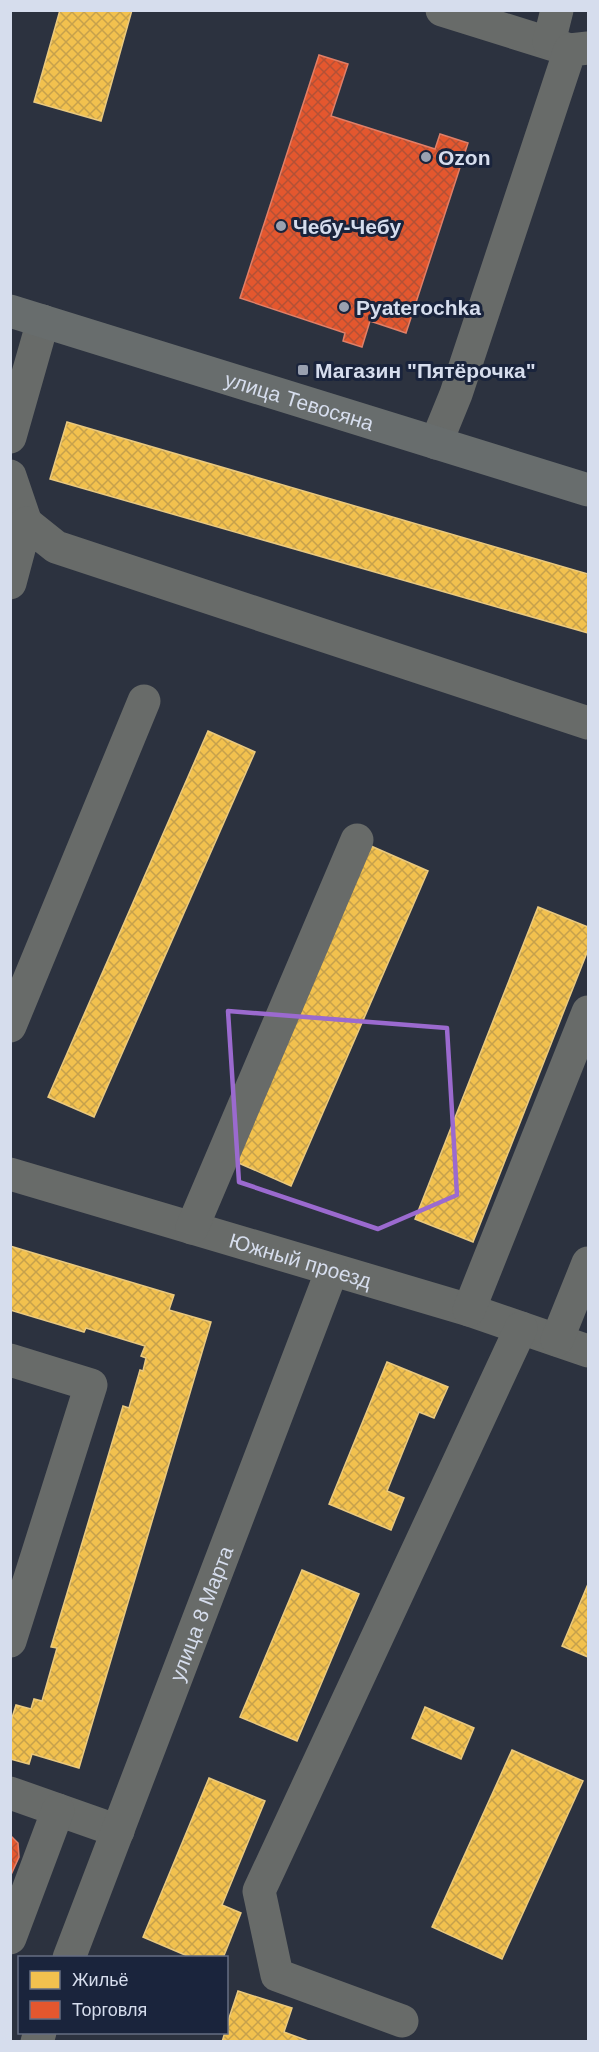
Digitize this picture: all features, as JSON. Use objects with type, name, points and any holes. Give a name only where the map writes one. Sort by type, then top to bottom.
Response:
[{"type":"main road","name":"улица Тевосяна","points":[[10,311],[588,490]]},
{"type":"street","points":[[442,10],[553,37]]},
{"type":"street","points":[[436,442],[456,394],[553,37],[557,10]]},
{"type":"street","points":[[10,436],[43,321]]},
{"type":"street","points":[[10,476],[26,523],[56,547],[588,723]]},
{"type":"street","points":[[10,583],[26,523]]},
{"type":"street","points":[[10,1026],[144,701]]},
{"type":"street","points":[[192,1228],[357,840]]},
{"type":"street","points":[[469,1310],[588,1012]]},
{"type":"street","name":"Южный проезд","points":[[10,1174],[469,1310],[588,1351]]},
{"type":"street","points":[[557,1340],[588,1263]]},
{"type":"street","name":"улица 8 Марта","points":[[70,1956],[332,1270]]},
{"type":"street","points":[[402,2021],[277,1975],[259,1891],[521,1328]]},
{"type":"street","points":[[10,1360],[91,1385],[10,1641]]},
{"type":"street","points":[[10,1793],[118,1831]]},
{"type":"street","points":[[10,1938],[58,1809]]},
{"type":"highlighted area","points":[[228,1011],[447,1028],[457,1195],[378,1229],[239,1182]]},
{"type":"building: Жильё","points":[[60,10],[132,10],[101,121],[34,102]]},
{"type":"building: Жильё","points":[[67,422],[588,574],[588,633],[50,479]]},
{"type":"building: Жильё","points":[[208,731],[255,752],[94,1117],[48,1097]]},
{"type":"building: Жильё","points":[[371,846],[428,871],[291,1186],[234,1161]]},
{"type":"building: Жильё","points":[[538,907],[588,927],[588,950],[473,1242],[415,1219]]},
{"type":"building: Жильё","points":[[10,1246],[174,1295],[169,1310],[211,1322],[79,1768],[32,1754],[29,1764],[10,1759],[10,1724],[16,1705],[31,1709],[34,1699],[42,1701],[57,1648],[51,1647],[123,1406],[129,1408],[140,1370],[143,1371],[146,1358],[141,1356],[145,1346],[86,1328],[84,1332],[10,1310]]},
{"type":"building: Жильё","points":[[387,1362],[448,1387],[434,1418],[419,1412],[387,1491],[404,1498],[391,1530],[329,1504]]},
{"type":"building: Жильё","points":[[302,1570],[359,1594],[297,1741],[240,1717]]},
{"type":"building: Жильё","points":[[588,1584],[588,1657],[562,1646]]},
{"type":"building: Жильё","points":[[425,1707],[474,1728],[461,1759],[412,1738]]},
{"type":"building: Жильё","points":[[512,1750],[583,1781],[502,1959],[432,1927]]},
{"type":"building: Жильё","points":[[209,1778],[265,1801],[222,1905],[241,1913],[224,1956],[187,1956],[143,1937]]},
{"type":"building: Жильё","points":[[238,1991],[292,2008],[284,2032],[311,2042],[222,2042],[224,2034],[228,2034],[228,2021]]},
{"type":"building: Торговля","points":[[319,55],[348,64],[331,116],[435,149],[440,134],[468,143],[406,333],[370,321],[362,347],[343,341],[345,333],[240,298]]},
{"type":"building: Торговля","points":[[10,1835],[18,1843],[19,1857],[10,1877]]},
{"type":"place","name":"Ozon","points":[[426,157]]},
{"type":"place","name":"Чебу-Чебу","points":[[281,226]]},
{"type":"place","name":"Pyaterochka","points":[[344,307]]},
{"type":"place","name":"Магазин \"Пятёрочка\"","points":[[303,370]]}]
